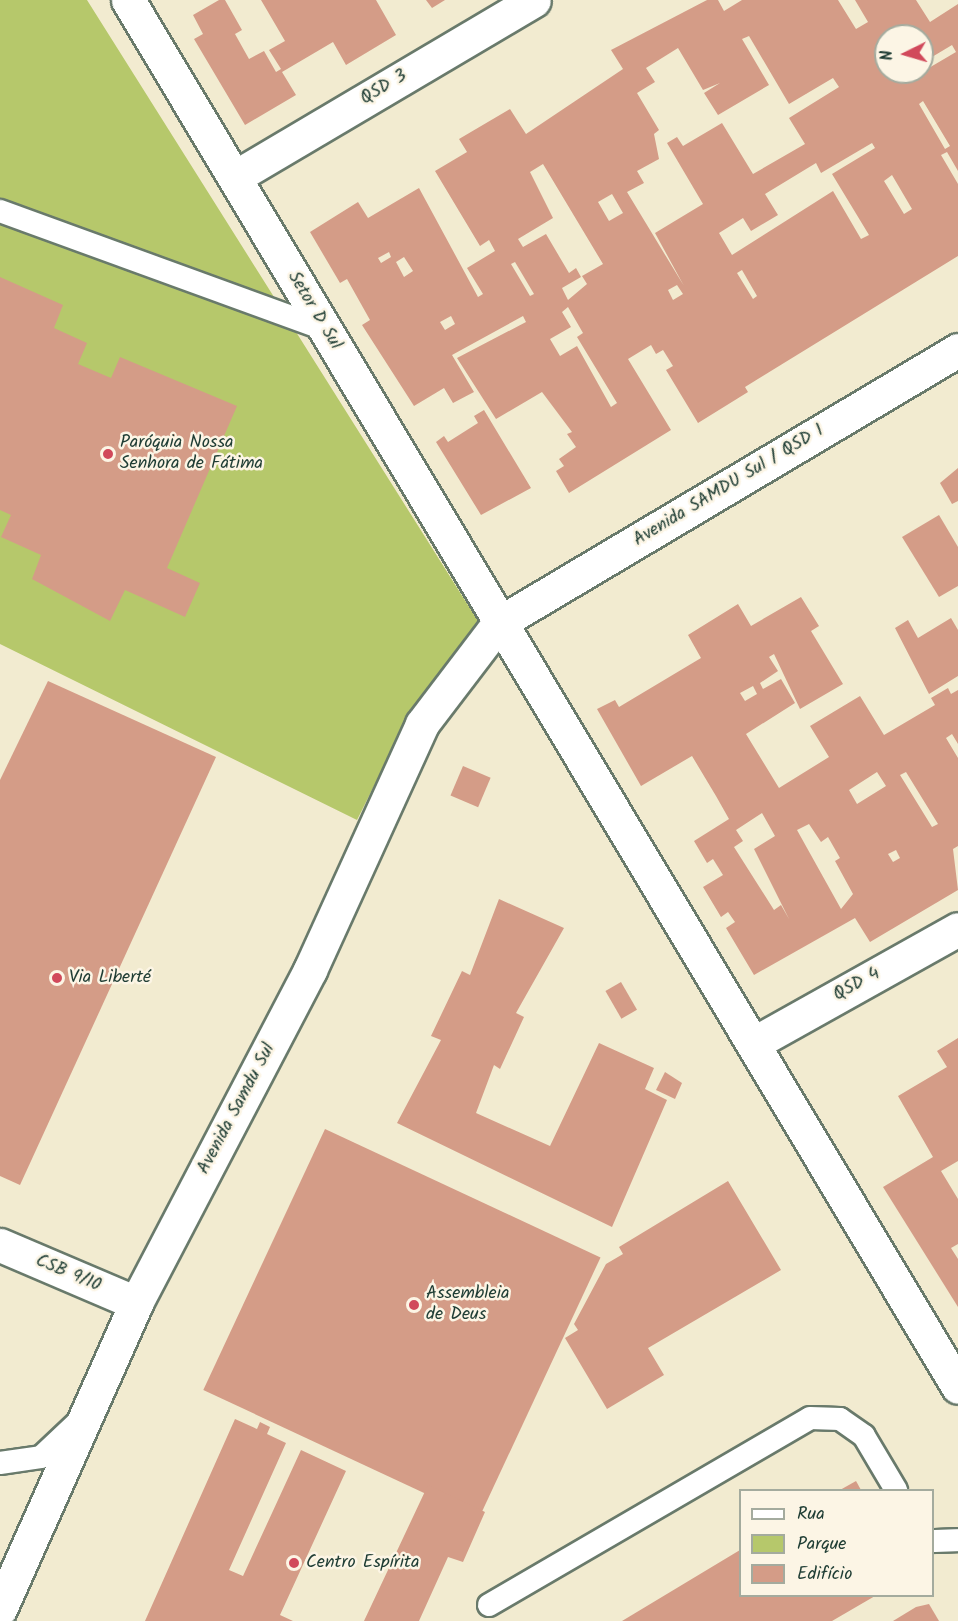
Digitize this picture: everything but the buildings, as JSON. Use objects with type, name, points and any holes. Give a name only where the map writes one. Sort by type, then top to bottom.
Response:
[{"type":"street","name":"Setor D Sul","points":[[128,0],[499,622],[756,1042],[958,1387]]},
{"type":"street","name":"QSD 3","points":[[235,177],[534,0]]},
{"type":"street","name":"Avenida SAMDU Sul / QSD 1","points":[[499,622],[958,350]]},
{"type":"street","name":"Avenida Samdu Sul","points":[[0,1609],[90,1412],[135,1303],[310,970],[422,723],[499,622]]},
{"type":"street","name":"QSD 4","points":[[756,1042],[958,929]]},
{"type":"street","name":"CSB 9/10","points":[[0,1245],[135,1303]]},
{"type":"lane","points":[[0,211],[325,329]]},
{"type":"lane","points":[[0,1463],[41,1457],[90,1412]]},
{"type":"lane","points":[[489,1605],[810,1418],[840,1419],[864,1436],[895,1489]]},
{"type":"lane","points":[[934,1540],[958,1540]]},
{"type":"green space","points":[[0,0],[87,0],[478,621],[409,716],[357,820],[0,644]]},
{"type":"place","name":"Paróquia Nossa Senhora de Fátima","points":[[108,454]]},
{"type":"place","name":"Via Liberté","points":[[57,978]]},
{"type":"place","name":"Assembleia de Deus","points":[[414,1305]]},
{"type":"place","name":"Centro Espírita","points":[[294,1563]]}]
